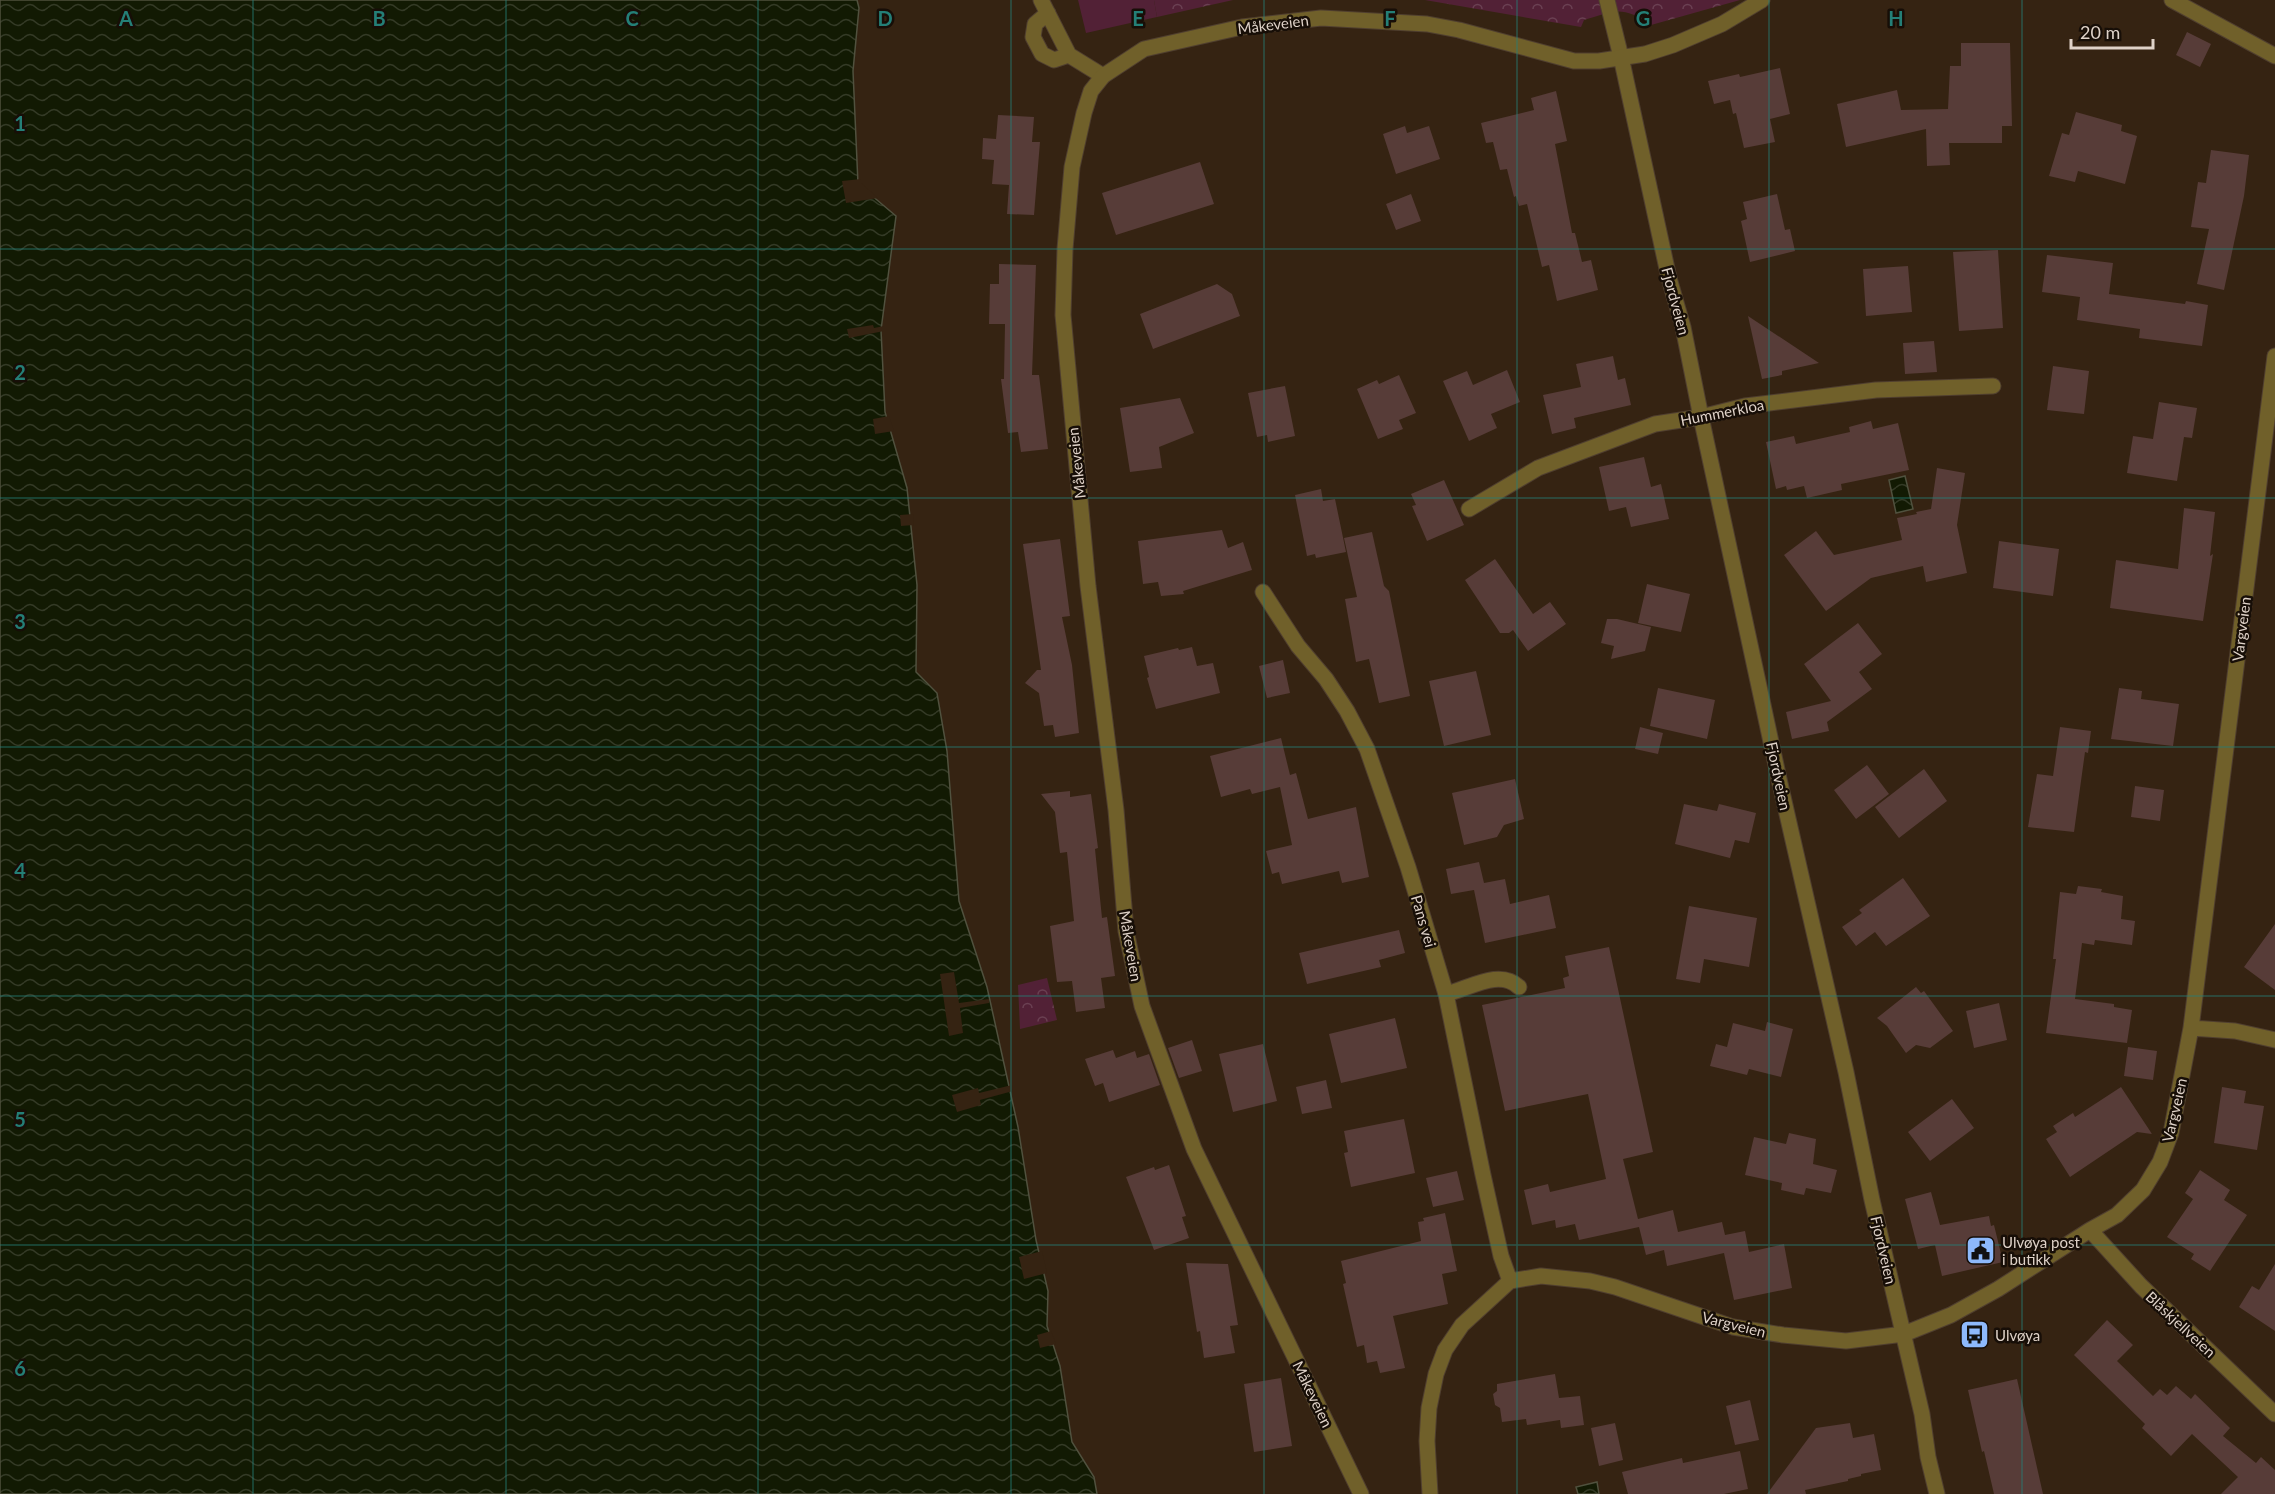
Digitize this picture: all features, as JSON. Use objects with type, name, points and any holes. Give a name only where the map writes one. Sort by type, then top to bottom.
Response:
[{"type":"street","name":"Fjordveien","points":[[1607,0],[1669,278],[1683,327],[1779,779],[1904,1334],[1937,1494]]},
{"type":"street","name":"Måkeveien","points":[[1361,1494],[1194,1149],[1142,1006],[1126,931],[1116,810],[1088,586],[1063,315],[1065,249],[1072,167],[1084,112],[1091,91],[1103,76],[1144,49],[1242,27],[1321,18],[1426,24],[1459,30],[1574,61],[1645,54],[1673,45],[1722,24],[1762,0]]},
{"type":"street","points":[[2172,0],[2275,56]]},
{"type":"street","points":[[1044,7],[1035,24],[1033,37],[1042,54],[1054,60],[1069,55]]},
{"type":"street","points":[[1044,7],[1069,55],[1103,76]]},
{"type":"street","name":"Vargveien","points":[[1510,1281],[1541,1276],[1590,1281],[1615,1287],[1733,1327],[1784,1335],[1846,1341],[1904,1334],[1951,1315],[1998,1289],[2117,1215],[2144,1190],[2160,1162],[2171,1133],[2191,1028],[2275,356]]},
{"type":"street","name":"Hummerkloa","points":[[1470,509],[1538,468],[1655,424],[1701,417],[1745,406],[1876,390],[1993,386]]},
{"type":"street","name":"Pans vei","points":[[1263,592],[1298,646],[1326,679],[1368,749],[1408,867],[1446,994],[1501,1256],[1510,1281]]},
{"type":"street","points":[[1446,994],[1499,979],[1513,982],[1519,987]]},
{"type":"street","points":[[2191,1028],[2235,1031],[2275,1040]]},
{"type":"street","name":"Blåskjellveien","points":[[2090,1230],[2141,1286],[2275,1414]]},
{"type":"street","points":[[1430,1494],[1428,1419],[1436,1374],[1445,1350],[1462,1325],[1510,1281]]},
{"type":"green space","points":[[1078,0],[1154,0],[1157,17],[1086,33]]},
{"type":"green space","points":[[1154,0],[1233,0],[1157,17]]},
{"type":"green space","points":[[1425,0],[1740,0],[1651,25],[1625,12],[1611,12],[1584,20],[1581,27]]},
{"type":"green space","points":[[1047,978],[1057,1020],[1020,1029],[1018,985]]},
{"type":"water","points":[[0,0],[857,0],[859,8],[853,71],[858,184],[896,216],[881,330],[885,412],[907,488],[917,585],[916,672],[937,693],[947,751],[959,901],[987,987],[1018,1127],[1036,1240],[1048,1291],[1047,1326],[1060,1366],[1072,1442],[1094,1477],[1097,1494],[0,1494]]},
{"type":"water","points":[[1905,476],[1913,509],[1896,513],[1889,480]]},
{"type":"water","points":[[1597,1482],[1599,1494],[1578,1494],[1576,1487]]},
{"type":"pier","points":[[861,179],[861,183],[878,198],[846,203],[842,181]]},
{"type":"pier","points":[[873,325],[874,328],[884,326],[884,331],[849,338],[847,329]]},
{"type":"pier","points":[[889,416],[894,431],[875,434],[873,419]]},
{"type":"pier","points":[[913,514],[914,525],[901,526],[900,515]]},
{"type":"pier","points":[[954,972],[959,1003],[989,999],[989,1003],[960,1008],[963,1033],[949,1036],[940,974]]},
{"type":"pier","points":[[1012,1085],[1013,1091],[980,1100],[981,1105],[957,1112],[952,1095],[978,1088],[979,1093]]},
{"type":"pier","points":[[1042,1251],[1047,1273],[1024,1279],[1019,1257]]},
{"type":"pier","points":[[1051,1331],[1056,1344],[1040,1348],[1037,1335]]},
{"type":"building","points":[[2187,32],[2211,44],[2200,67],[2176,55]]},
{"type":"building","points":[[1961,43],[2010,43],[2012,126],[2002,126],[2002,143],[1949,143],[1950,165],[1927,166],[1926,129],[1846,147],[1837,104],[1897,90],[1901,110],[1948,109],[1950,66],[1961,66]]},
{"type":"building","points":[[1780,68],[1790,114],[1770,119],[1775,142],[1744,148],[1736,113],[1733,114],[1730,100],[1714,104],[1708,81]]},
{"type":"building","points":[[1556,91],[1567,141],[1555,144],[1572,233],[1575,233],[1582,262],[1591,260],[1598,290],[1557,301],[1549,265],[1542,267],[1527,204],[1519,206],[1516,196],[1514,197],[1507,169],[1500,170],[1493,142],[1486,143],[1481,123],[1534,110],[1531,98]]},
{"type":"building","points":[[2076,112],[2122,125],[2121,131],[2137,136],[2125,184],[2078,171],[2075,182],[2049,176],[2062,133],[2069,135]]},
{"type":"building","points":[[998,115],[1034,117],[1032,142],[1040,142],[1034,215],[1007,214],[1009,185],[992,184],[994,160],[982,159],[983,138],[996,139]]},
{"type":"building","points":[[1405,126],[1407,133],[1429,126],[1440,159],[1396,174],[1383,134]]},
{"type":"building","points":[[2211,150],[2249,155],[2244,196],[2224,290],[2197,284],[2209,229],[2191,227],[2198,182],[2206,183]]},
{"type":"building","points":[[1200,162],[1214,204],[1116,235],[1102,193]]},
{"type":"building","points":[[1411,194],[1421,221],[1396,230],[1386,204]]},
{"type":"building","points":[[1777,194],[1785,230],[1790,229],[1795,251],[1750,262],[1741,221],[1747,219],[1743,202]]},
{"type":"building","points":[[1998,250],[2003,328],[1959,331],[1953,252]]},
{"type":"building","points":[[2047,255],[2113,263],[2109,294],[2208,305],[2202,346],[2139,338],[2140,329],[2077,320],[2080,297],[2042,292]]},
{"type":"building","points":[[999,264],[1036,265],[1032,375],[1039,375],[1048,449],[1021,452],[1018,432],[1008,433],[1001,379],[1004,379],[1005,324],[989,324],[990,284],[999,284]]},
{"type":"building","points":[[1908,266],[1912,312],[1866,316],[1863,269]]},
{"type":"building","points":[[1217,284],[1232,294],[1240,316],[1153,349],[1140,314]]},
{"type":"building","points":[[1748,316],[1819,363],[1782,371],[1782,375],[1762,379]]},
{"type":"building","points":[[1934,341],[1937,372],[1905,374],[1903,343]]},
{"type":"building","points":[[1613,356],[1618,380],[1625,378],[1631,405],[1574,418],[1576,428],[1552,434],[1543,395],[1581,387],[1576,364]]},
{"type":"building","points":[[2053,366],[2089,371],[2084,414],[2047,410]]},
{"type":"building","points":[[1507,370],[1520,402],[1491,414],[1497,428],[1469,441],[1443,381],[1467,371],[1473,385]]},
{"type":"building","points":[[1399,375],[1416,413],[1399,420],[1403,429],[1378,439],[1357,389],[1377,380],[1379,384]]},
{"type":"building","points":[[1285,386],[1295,436],[1268,442],[1267,435],[1257,437],[1248,393]]},
{"type":"building","points":[[1180,398],[1194,433],[1159,447],[1162,468],[1130,472],[1120,408]]},
{"type":"building","points":[[2159,402],[2197,408],[2192,438],[2184,437],[2177,481],[2127,473],[2133,436],[2153,439]]},
{"type":"building","points":[[1871,421],[1873,429],[1898,423],[1909,470],[1841,484],[1842,490],[1807,498],[1804,486],[1787,490],[1786,486],[1776,489],[1766,442],[1794,436],[1796,444],[1850,432],[1849,427]]},
{"type":"building","points":[[1644,457],[1651,487],[1661,484],[1669,519],[1631,527],[1626,507],[1609,511],[1599,467]]},
{"type":"building","points":[[1937,468],[1965,473],[1957,525],[1967,573],[1926,582],[1923,566],[1871,578],[1826,611],[1784,555],[1816,531],[1834,555],[1902,540],[1897,518],[1931,509]]},
{"type":"building","points":[[1444,480],[1464,525],[1427,541],[1412,506],[1416,505],[1411,494]]},
{"type":"building","points":[[1321,489],[1323,501],[1335,499],[1346,552],[1316,558],[1315,554],[1307,556],[1295,495]]},
{"type":"building","points":[[2184,508],[2215,512],[2210,556],[2213,554],[2203,621],[2110,608],[2116,560],[2178,569]]},
{"type":"building","points":[[1222,530],[1228,548],[1243,542],[1252,570],[1183,591],[1184,594],[1161,596],[1158,582],[1143,584],[1138,541]]},
{"type":"building","points":[[1372,532],[1384,586],[1389,591],[1410,696],[1379,703],[1369,659],[1356,662],[1345,599],[1357,597],[1344,538]]},
{"type":"building","points":[[1060,539],[1070,616],[1062,617],[1072,665],[1079,733],[1055,737],[1053,725],[1044,726],[1039,693],[1025,683],[1037,670],[1041,670],[1023,544]]},
{"type":"building","points":[[1999,541],[2059,549],[2053,596],[1993,588]]},
{"type":"building","points":[[1495,559],[1533,614],[1550,602],[1566,624],[1528,651],[1513,630],[1509,633],[1500,633],[1465,580]]},
{"type":"building","points":[[1647,584],[1690,594],[1681,632],[1638,623]]},
{"type":"building","points":[[1607,619],[1651,627],[1645,651],[1611,659],[1614,646],[1601,643]]},
{"type":"building","points":[[1858,623],[1882,654],[1859,672],[1872,689],[1827,722],[1829,731],[1792,739],[1786,712],[1831,701],[1804,664]]},
{"type":"building","points":[[1192,647],[1197,666],[1213,663],[1220,693],[1156,709],[1147,678],[1149,677],[1144,656]]},
{"type":"building","points":[[1283,660],[1290,693],[1267,698],[1259,666]]},
{"type":"building","points":[[1476,671],[1491,735],[1444,746],[1429,681]]},
{"type":"building","points":[[1658,688],[1715,700],[1707,739],[1650,726]]},
{"type":"building","points":[[2119,688],[2142,691],[2141,699],[2179,704],[2173,746],[2111,739]]},
{"type":"building","points":[[1640,727],[1663,733],[1658,754],[1635,749]]},
{"type":"building","points":[[2060,727],[2091,731],[2088,753],[2085,752],[2074,832],[2028,827],[2037,774],[2053,776]]},
{"type":"building","points":[[1281,738],[1290,775],[1296,773],[1308,819],[1356,807],[1369,877],[1342,883],[1339,871],[1282,884],[1279,872],[1272,874],[1266,851],[1292,845],[1280,787],[1252,794],[1250,789],[1221,797],[1210,756]]},
{"type":"building","points":[[1867,765],[1889,794],[1856,819],[1834,790]]},
{"type":"building","points":[[1924,769],[1947,801],[1899,838],[1875,807]]},
{"type":"building","points":[[1515,779],[1524,819],[1504,825],[1497,837],[1464,845],[1452,793]]},
{"type":"building","points":[[2135,786],[2164,790],[2160,821],[2131,817]]},
{"type":"building","points":[[1070,791],[1070,797],[1091,794],[1098,848],[1095,849],[1102,918],[1107,917],[1115,976],[1101,978],[1105,1008],[1076,1012],[1072,981],[1057,982],[1050,926],[1074,921],[1067,852],[1060,853],[1055,812],[1041,794]]},
{"type":"building","points":[[1684,804],[1717,811],[1719,804],[1756,813],[1749,843],[1735,840],[1730,858],[1675,844]]},
{"type":"building","points":[[1479,862],[1484,883],[1505,879],[1510,904],[1549,895],[1556,928],[1485,943],[1474,890],[1451,894],[1446,869]]},
{"type":"building","points":[[1903,878],[1930,916],[1886,946],[1875,932],[1856,946],[1842,927],[1862,913],[1859,910]]},
{"type":"building","points":[[2078,886],[2102,889],[2101,892],[2123,896],[2121,919],[2135,921],[2132,945],[2095,940],[2094,945],[2082,943],[2075,999],[2114,1004],[2114,1007],[2132,1010],[2127,1043],[2046,1033],[2056,959],[2053,959],[2060,892],[2076,894]]},
{"type":"building","points":[[1689,906],[1757,918],[1749,967],[1704,959],[1700,983],[1676,979]]},
{"type":"building","points":[[2275,924],[2275,990],[2244,967]]},
{"type":"building","points":[[1399,930],[1405,953],[1379,960],[1381,967],[1307,984],[1299,953]]},
{"type":"building","points":[[1609,947],[1653,1152],[1623,1159],[1638,1219],[1673,1210],[1678,1232],[1722,1222],[1725,1235],[1745,1231],[1749,1252],[1784,1244],[1792,1288],[1734,1300],[1724,1253],[1667,1266],[1664,1250],[1646,1255],[1639,1227],[1579,1240],[1575,1224],[1556,1228],[1555,1220],[1532,1225],[1524,1190],[1548,1184],[1550,1192],[1606,1179],[1588,1094],[1505,1111],[1482,1005],[1565,988],[1563,978],[1569,976],[1565,956]]},
{"type":"building","points":[[1916,987],[1921,993],[1924,991],[1953,1031],[1930,1048],[1916,1045],[1906,1053],[1887,1026],[1877,1018]]},
{"type":"building","points":[[1999,1003],[2007,1040],[1974,1048],[1966,1011]]},
{"type":"building","points":[[1395,1018],[1407,1068],[1341,1083],[1329,1034]]},
{"type":"building","points":[[1767,1022],[1793,1029],[1781,1077],[1749,1069],[1747,1075],[1710,1066],[1716,1044],[1727,1047],[1733,1023],[1765,1031]]},
{"type":"building","points":[[1192,1040],[1202,1071],[1179,1078],[1168,1048]]},
{"type":"building","points":[[1263,1044],[1277,1101],[1233,1112],[1219,1054]]},
{"type":"building","points":[[2128,1047],[2157,1051],[2153,1080],[2124,1076]]},
{"type":"building","points":[[1113,1050],[1116,1058],[1135,1051],[1137,1058],[1149,1054],[1160,1085],[1109,1102],[1103,1083],[1095,1086],[1085,1059]]},
{"type":"building","points":[[1326,1080],[1332,1108],[1302,1114],[1296,1087]]},
{"type":"building","points":[[2121,1087],[2152,1134],[2137,1132],[2070,1177],[2046,1139],[2057,1132],[2053,1126],[2073,1113],[2075,1117]]},
{"type":"building","points":[[2222,1087],[2246,1091],[2244,1103],[2264,1106],[2257,1150],[2214,1143]]},
{"type":"building","points":[[1952,1099],[1974,1128],[1930,1161],[1908,1132]]},
{"type":"building","points":[[1404,1119],[1415,1173],[1351,1187],[1344,1153],[1348,1152],[1344,1131]]},
{"type":"building","points":[[1789,1133],[1816,1139],[1813,1164],[1837,1170],[1831,1193],[1806,1188],[1804,1195],[1781,1190],[1782,1183],[1745,1175],[1754,1137],[1786,1144]]},
{"type":"building","points":[[1169,1165],[1186,1216],[1182,1217],[1189,1238],[1154,1250],[1126,1177],[1154,1167],[1155,1170]]},
{"type":"building","points":[[2200,1170],[2230,1190],[2224,1200],[2247,1215],[2210,1271],[2191,1259],[2194,1254],[2167,1237],[2193,1199],[2185,1193]]},
{"type":"building","points":[[1457,1171],[1464,1200],[1433,1207],[1426,1178]]},
{"type":"building","points":[[1931,1192],[1940,1225],[1989,1216],[1991,1226],[1994,1225],[2003,1262],[1942,1276],[1935,1245],[1918,1249],[1905,1199]]},
{"type":"building","points":[[1445,1213],[1457,1271],[1442,1274],[1448,1304],[1393,1316],[1405,1368],[1380,1373],[1377,1361],[1367,1363],[1364,1345],[1357,1347],[1343,1284],[1346,1283],[1341,1261],[1421,1241],[1418,1222],[1424,1221],[1423,1218]]},
{"type":"building","points":[[1186,1263],[1228,1264],[1238,1325],[1230,1326],[1235,1353],[1204,1358],[1200,1331],[1197,1332]]},
{"type":"building","points":[[2275,1264],[2275,1331],[2239,1307],[2252,1286],[2259,1290]]},
{"type":"building","points":[[2107,1320],[2133,1345],[2117,1361],[2153,1396],[2160,1389],[2167,1395],[2176,1386],[2191,1399],[2195,1394],[2230,1428],[2223,1436],[2256,1463],[2261,1457],[2275,1470],[2275,1494],[2221,1494],[2238,1477],[2192,1434],[2171,1456],[2142,1428],[2145,1424],[2074,1355]]},
{"type":"building","points":[[1555,1374],[1559,1398],[1580,1396],[1584,1425],[1561,1428],[1560,1420],[1527,1425],[1526,1419],[1502,1422],[1500,1408],[1495,1405],[1493,1394],[1497,1391],[1497,1384]]},
{"type":"building","points":[[1281,1378],[1292,1446],[1254,1452],[1244,1384]]},
{"type":"building","points":[[2017,1379],[2043,1494],[1994,1494],[1984,1451],[1982,1452],[1968,1390]]},
{"type":"building","points":[[1750,1400],[1759,1440],[1735,1445],[1726,1406]]},
{"type":"building","points":[[1615,1423],[1623,1460],[1599,1466],[1591,1428]]},
{"type":"building","points":[[1850,1423],[1853,1438],[1874,1434],[1881,1470],[1861,1474],[1848,1481],[1805,1490],[1806,1494],[1767,1494],[1816,1428]]},
{"type":"building","points":[[1740,1451],[1748,1489],[1724,1494],[1628,1494],[1622,1472],[1682,1458],[1683,1463]]},
{"type":"place","name":"Ulvøya post i butikk","points":[[1981,1251]]},
{"type":"place","name":"Ulvøya","points":[[1974,1335]]}]
